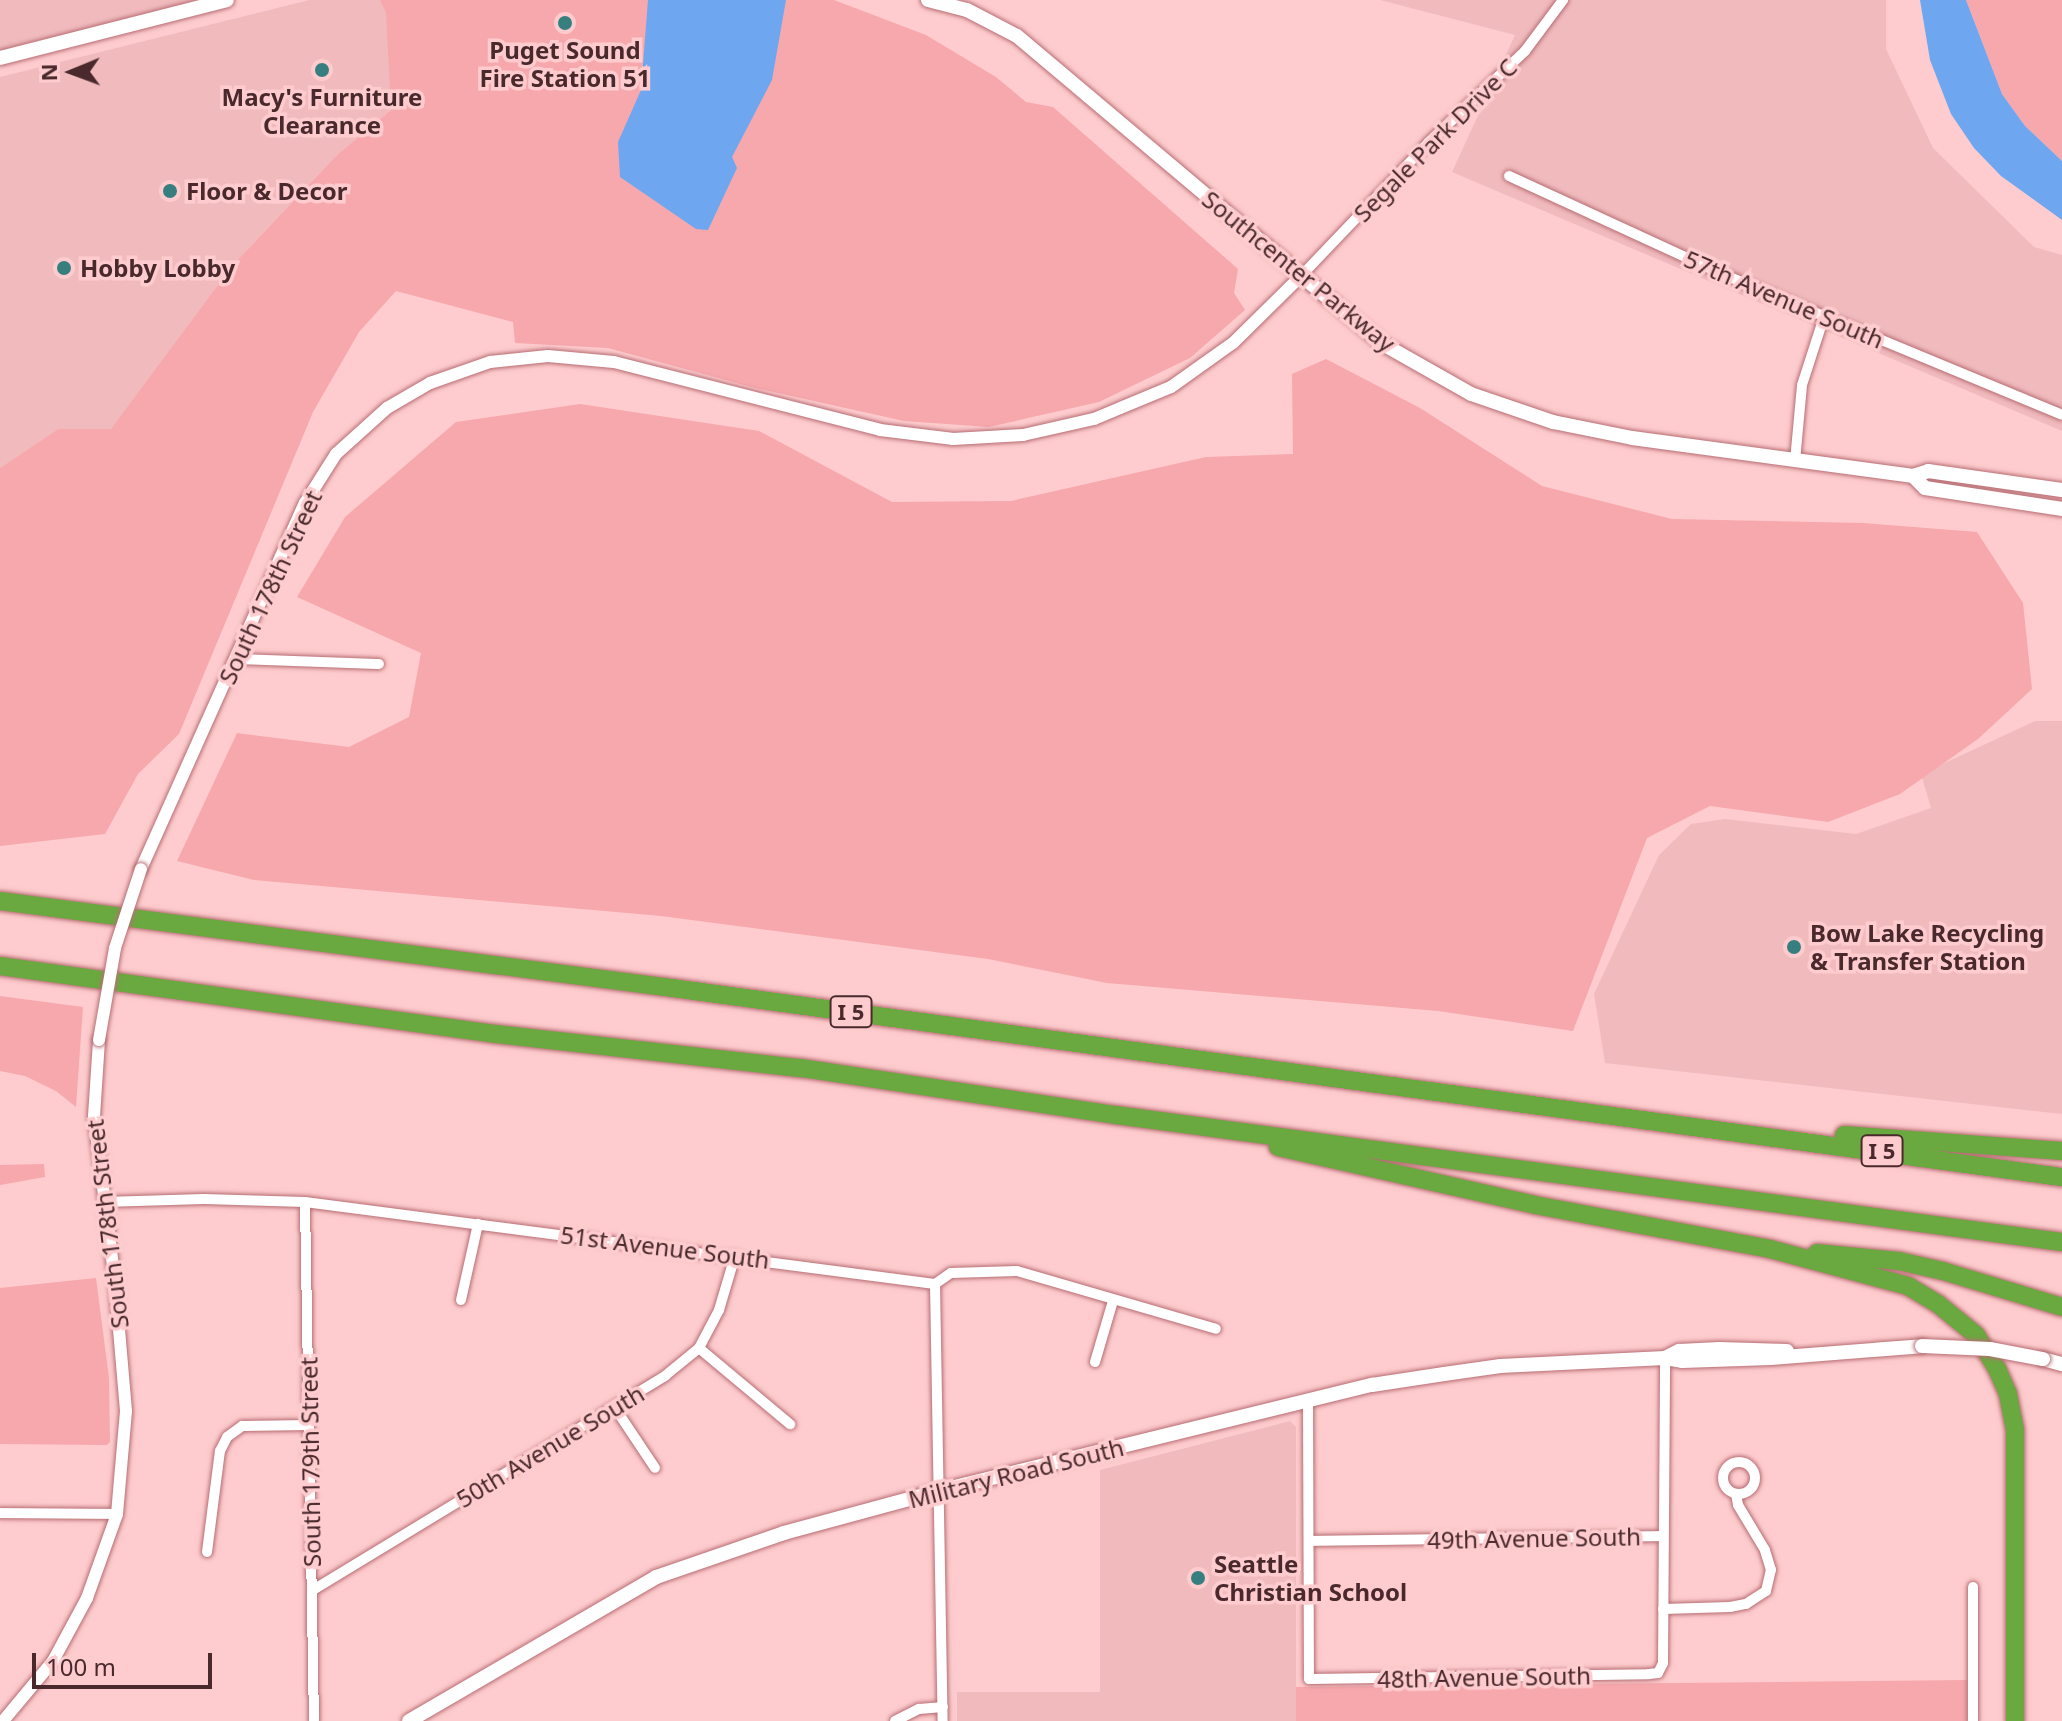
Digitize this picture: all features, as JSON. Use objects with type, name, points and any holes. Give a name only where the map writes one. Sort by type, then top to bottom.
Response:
[{"type":"highway","name":"I 5","points":[[0,901],[1702,1126],[2062,1177]]},
{"type":"highway","points":[[0,966],[496,1034],[801,1068],[1190,1125],[2062,1242]]},
{"type":"highway","points":[[1190,1125],[1407,1179],[1770,1249],[1908,1286],[1938,1304],[1976,1335],[1997,1369],[2008,1394],[2015,1430],[2015,1721]]},
{"type":"highway","points":[[1702,1126],[2062,1151]]},
{"type":"highway","points":[[1770,1249],[1899,1261],[2062,1307]]},
{"type":"main road","points":[[0,58],[227,0]]},
{"type":"main road","name":"Southcenter Parkway","points":[[928,0],[963,5],[1017,36],[1381,343],[1471,394],[1553,422],[1632,438],[1913,476],[1928,471],[2062,490]]},
{"type":"main road","name":"Southcenter Parkway","points":[[1913,476],[1925,488],[2062,509]]},
{"type":"main road","name":"Military Road South","points":[[409,1721],[656,1577],[784,1533],[939,1491],[1372,1385],[1500,1366],[1665,1358],[1679,1351],[1732,1349],[1769,1348],[1802,1354],[1922,1346],[1990,1349],[2062,1364]]},
{"type":"street","name":"Segale Park Drive C","points":[[1301,276],[1428,143],[1525,51],[1563,0]]},
{"type":"street","name":"57th Avenue South","points":[[1509,176],[1824,317],[2062,415]]},
{"type":"street","name":"South 178th Street","points":[[3,1721],[60,1649],[87,1598],[117,1514],[125,1438],[125,1381],[94,1116],[99,1040],[115,948],[141,869],[305,503],[336,454],[387,408],[430,383],[490,362],[548,356],[614,362],[880,430],[953,439],[1023,435],[1094,419],[1171,387],[1233,343],[1301,276]]},
{"type":"street","points":[[1795,461],[1802,385],[1824,317]]},
{"type":"street","points":[[236,659],[379,664]]},
{"type":"street","name":"51st Avenue South","points":[[103,1202],[204,1199],[305,1202],[935,1284],[951,1273],[1017,1271],[1216,1329]]},
{"type":"street","name":"South 179th Street","points":[[305,1202],[314,1721]]},
{"type":"street","points":[[461,1300],[478,1224]]},
{"type":"street","name":"50th Avenue South","points":[[313,1590],[666,1375],[699,1348],[719,1310],[735,1256]]},
{"type":"street","points":[[935,1284],[943,1721]]},
{"type":"street","points":[[1095,1362],[1113,1301]]},
{"type":"street","points":[[699,1348],[790,1424]]},
{"type":"street","points":[[1665,1358],[1663,1609],[1730,1607],[1746,1604],[1766,1591],[1771,1570],[1765,1550],[1738,1505],[1736,1494]]},
{"type":"street","points":[[1308,1400],[1309,1541]]},
{"type":"street","points":[[615,1408],[655,1468]]},
{"type":"street","points":[[207,1552],[220,1451],[227,1437],[242,1426],[309,1425]]},
{"type":"street","points":[[0,1513],[117,1514]]},
{"type":"street","name":"49th Avenue South","points":[[1309,1541],[1663,1536]]},
{"type":"street","name":"48th Avenue South","points":[[1309,1541],[1309,1679],[1658,1673],[1663,1663],[1663,1609]]},
{"type":"street","points":[[1973,1587],[1973,1721]]},
{"type":"street","points":[[895,1721],[919,1709],[943,1707]]},
{"type":"shaded area","points":[[0,0],[231,0],[0,58]]},
{"type":"shaded area","points":[[309,0],[628,0],[391,110],[337,155],[232,266],[111,430],[58,429],[0,468],[0,77]]},
{"type":"shaded area","points":[[380,0],[834,0],[926,35],[996,77],[1026,102],[1053,107],[1238,269],[1234,293],[1245,310],[1190,358],[1099,402],[989,427],[904,421],[751,387],[608,348],[515,343],[513,322],[396,291],[359,332],[313,412],[179,734],[138,774],[105,834],[0,846],[0,468],[58,429],[111,429],[232,266],[337,155],[391,110],[386,13]]},
{"type":"shaded area","points":[[1380,0],[1886,0],[1886,49],[1933,148],[2034,247],[2062,255],[2062,431],[1452,172],[1515,35]]},
{"type":"shaded area","points":[[1966,0],[2062,0],[2062,161],[2025,126],[2002,94]]},
{"type":"shaded area","points":[[1326,359],[1420,408],[1542,486],[1672,519],[1863,523],[1977,532],[2023,603],[2032,689],[1978,739],[1900,794],[1828,822],[1710,806],[1647,838],[1573,1031],[1438,1011],[1107,983],[988,959],[661,916],[254,880],[177,861],[237,733],[349,747],[409,717],[421,653],[297,597],[345,517],[456,422],[580,404],[759,431],[892,502],[1011,501],[1206,457],[1293,454],[1292,374]]},
{"type":"shaded area","points":[[2035,721],[2062,721],[2062,1114],[1605,1063],[1594,994],[1659,855],[1691,824],[1725,819],[1856,834],[1931,808],[1921,774]]},
{"type":"shaded area","points":[[0,996],[83,1007],[76,1107],[56,1091],[25,1076],[0,1071]]},
{"type":"shaded area","points":[[44,1164],[45,1177],[0,1185],[0,1165]]},
{"type":"shaded area","points":[[96,1278],[109,1378],[110,1442],[107,1445],[0,1444],[0,1288]]},
{"type":"shaded area","name":"Seattle Christian School","points":[[1290,1421],[1296,1427],[1296,1721],[957,1721],[957,1692],[1100,1692],[1100,1470]]},
{"type":"shaded area","points":[[1967,1680],[1967,1721],[1296,1721],[1296,1687]]},
{"type":"water","points":[[648,0],[786,0],[772,80],[732,157],[737,168],[708,230],[696,229],[620,177],[618,142],[641,90]]},
{"type":"water","points":[[1920,0],[1966,0],[2002,94],[2025,126],[2062,161],[2062,220],[2001,176],[1974,148],[1951,114],[1930,60]]},
{"type":"place","name":"Puget Sound Fire Station 51","points":[[565,23]]},
{"type":"place","name":"Macy's Furniture Clearance","points":[[322,70]]},
{"type":"place","name":"Floor & Decor","points":[[170,191]]},
{"type":"place","name":"Hobby Lobby","points":[[64,268]]},
{"type":"place","name":"Bow Lake Recycling & Transfer Station","points":[[1794,947]]},
{"type":"place","name":"Seattle Christian School","points":[[1198,1578]]}]
